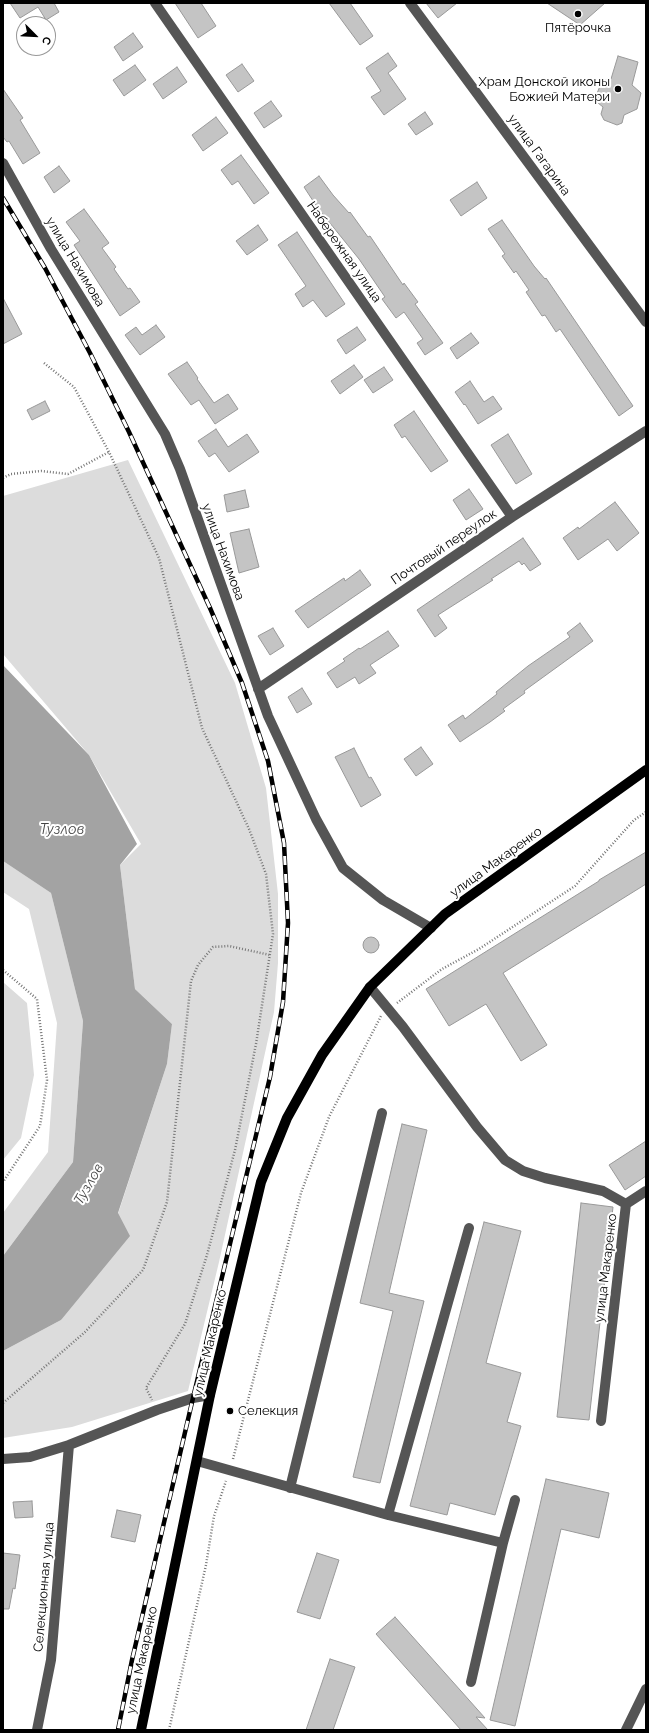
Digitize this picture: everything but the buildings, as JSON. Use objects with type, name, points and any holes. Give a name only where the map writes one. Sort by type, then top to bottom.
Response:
[{"type":"main road","name":"улица Макаренко","points":[[141,1730],[210,1395],[261,1182],[287,1118],[322,1054],[370,987],[446,914],[646,770]]},
{"type":"street","name":"Набережная улица","points":[[155,3],[512,516]]},
{"type":"street","name":"улица Гагарина","points":[[410,3],[646,322]]},
{"type":"street","name":"улица Нахимова","points":[[3,163],[52,249],[165,434],[180,469],[268,716],[313,812],[343,868],[383,900],[431,928]]},
{"type":"street","name":"Почтовый переулок","points":[[258,689],[512,516],[646,431]]},
{"type":"street","name":"улица Макаренко","points":[[370,987],[403,1027],[477,1127],[505,1160],[523,1171],[544,1178],[603,1191],[626,1204],[601,1421]]},
{"type":"street","points":[[290,1488],[382,1113]]},
{"type":"street","points":[[626,1204],[646,1191]]},
{"type":"street","points":[[388,1515],[469,1228]]},
{"type":"street","points":[[3,1459],[30,1457],[69,1445],[157,1410],[193,1398],[210,1395]]},
{"type":"street","name":"Селекционная улица","points":[[37,1730],[51,1660],[69,1445]]},
{"type":"street","points":[[196,1461],[388,1515],[503,1544]]},
{"type":"street","points":[[471,1682],[514,1500]]},
{"type":"street","points":[[626,1730],[646,1689]]},
{"type":"path","points":[[44,363],[74,387],[109,452],[159,558],[202,728],[249,829],[266,874],[273,934],[256,1044],[235,1150],[207,1255],[185,1324],[146,1388],[157,1410]]},
{"type":"path","points":[[3,478],[11,474],[41,471],[68,474],[109,452]]},
{"type":"path","points":[[3,1403],[85,1332],[142,1270],[167,1202],[191,981],[198,965],[214,947],[228,946],[270,955]]},
{"type":"path","points":[[3,970],[36,999],[47,1080],[40,1126],[3,1182]]},
{"type":"shaded area","points":[[128,460],[235,683],[266,788],[278,894],[278,963],[274,1012],[219,1262],[188,1391],[72,1427],[3,1438],[3,1351],[61,1320],[118,1214],[167,1064],[172,1024],[135,989],[120,865],[141,844],[89,755],[3,654],[3,496]]},
{"type":"shaded area","points":[[3,861],[51,893],[83,1021],[73,1162],[3,1256],[3,1213],[48,1152],[57,1023],[29,909],[3,892]]},
{"type":"shaded area","points":[[3,982],[27,1003],[34,1075],[21,1138],[3,1160]]},
{"type":"water","name":"Тузлов","points":[[3,665],[89,755],[137,844],[120,865],[135,989],[172,1024],[167,1064],[118,1213],[130,1236],[61,1320],[3,1351],[3,1256],[73,1162],[83,1021],[51,893],[3,861]]},
{"type":"railway","points":[[3,198],[45,268],[90,353],[129,432],[210,608],[242,683],[268,761],[284,843],[288,923],[283,1002],[270,1077],[132,1660],[118,1730]]},
{"type":"place","name":"Пятёрочка","points":[[578,14]]},
{"type":"place","name":"Храм Донской иконы Божией Матери","points":[[618,89]]},
{"type":"place","name":"Селекция","points":[[230,1411]]}]
